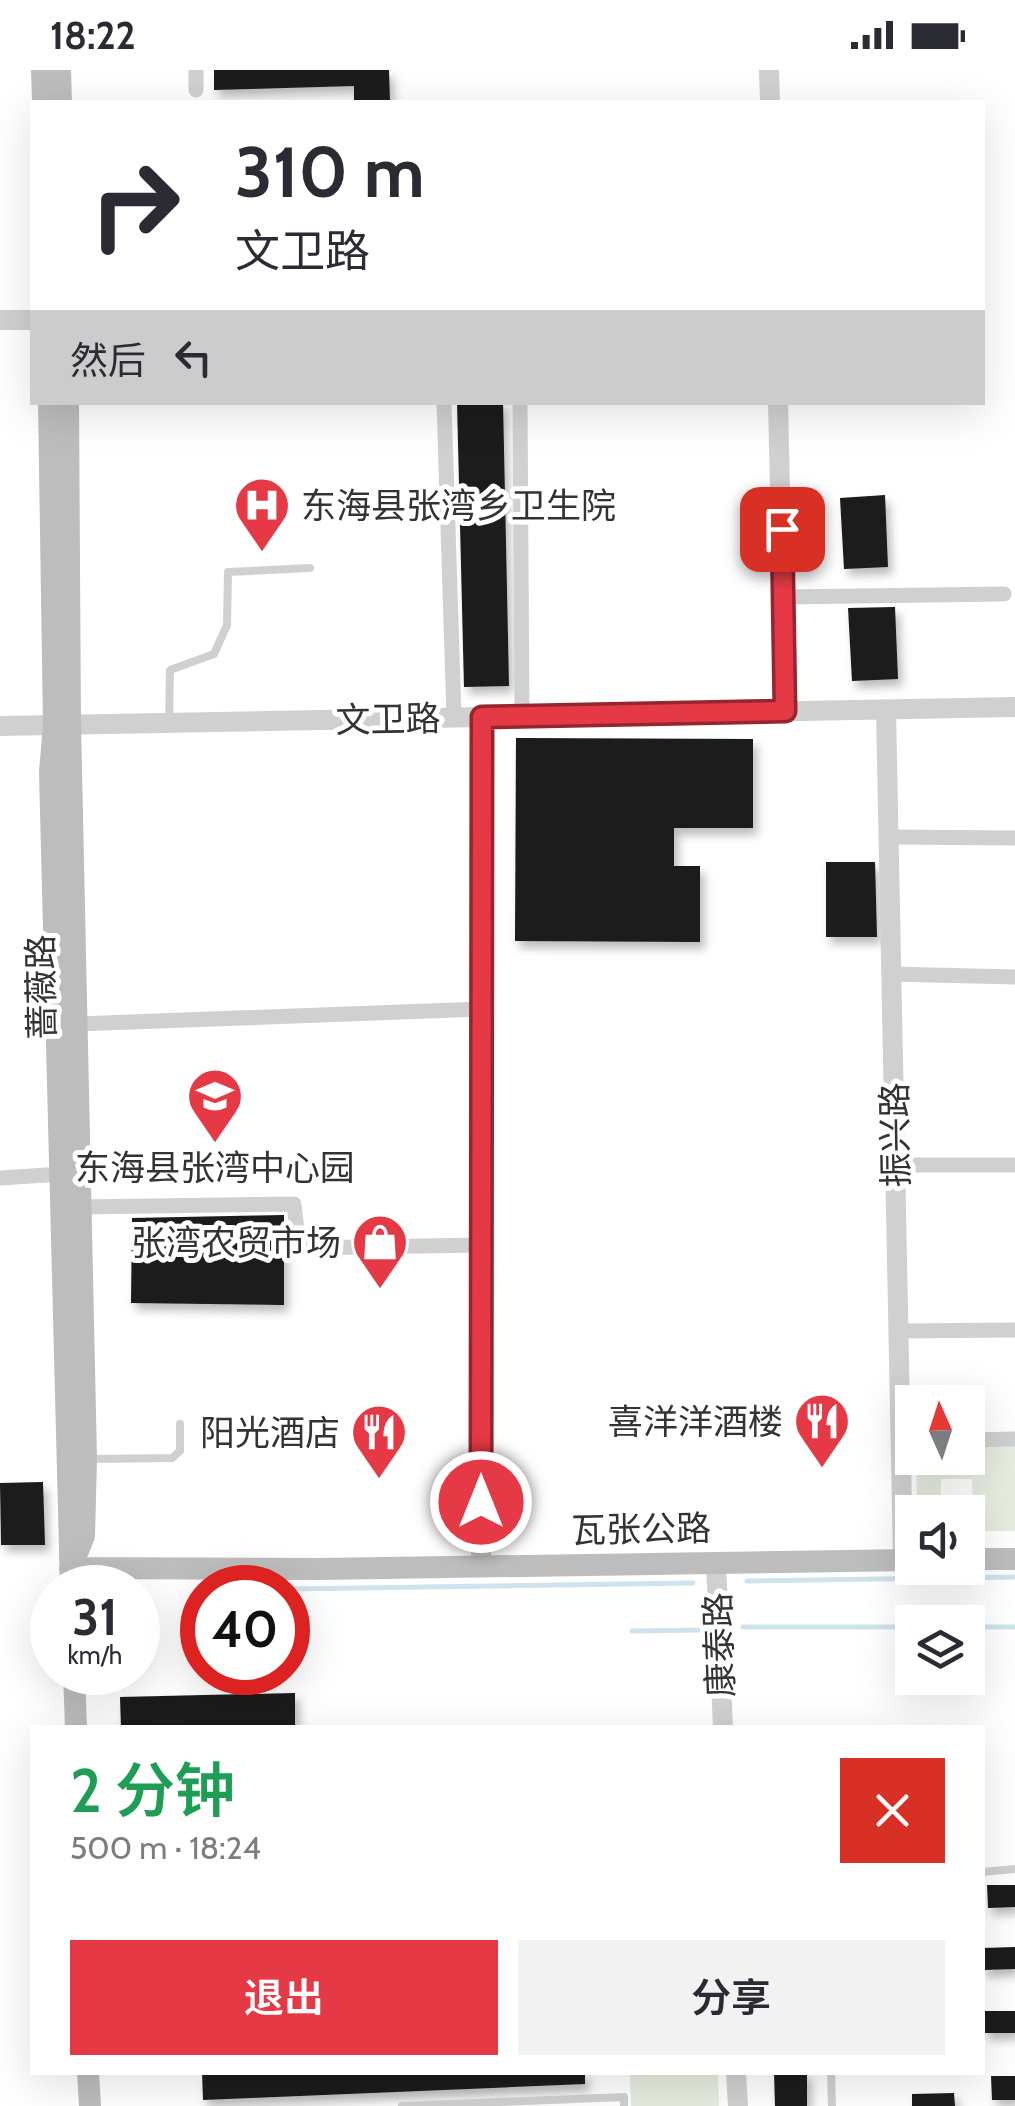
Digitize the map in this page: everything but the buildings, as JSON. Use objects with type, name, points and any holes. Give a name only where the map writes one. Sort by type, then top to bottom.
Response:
[{"type":"main road","points":[[42,70],[42,100]]},
{"type":"main road","points":[[60,70],[61,100]]},
{"type":"main road","name":"蔷薇路","points":[[49,405],[77,1024],[81,1207],[86,1459],[84,1536],[74,1565]]},
{"type":"main road","name":"蔷薇路","points":[[68,405],[62,725],[50,772],[70,1565]]},
{"type":"main road","points":[[985,1559],[1015,1559]]},
{"type":"main road","name":"瓦张公路","points":[[160,1575],[895,1560]]},
{"type":"main road","points":[[75,1695],[76,1725]]},
{"type":"main road","points":[[88,2075],[90,2106]]},
{"type":"street","points":[[196,70],[196,90]]},
{"type":"street","points":[[769,70],[770,100]]},
{"type":"street","points":[[0,320],[30,320]]},
{"type":"street","points":[[444,405],[454,718]]},
{"type":"street","points":[[520,405],[522,716]]},
{"type":"street","points":[[778,405],[785,711]]},
{"type":"street","points":[[784,597],[1004,594]]},
{"type":"street","name":"文卫路","points":[[0,726],[1015,707]]},
{"type":"street","name":"振兴路","points":[[886,710],[903,1385]]},
{"type":"street","points":[[481,1566],[482,717]]},
{"type":"street","points":[[888,837],[1015,838]]},
{"type":"street","points":[[891,974],[1015,977]]},
{"type":"street","points":[[77,1024],[482,1010]]},
{"type":"street","points":[[895,1166],[1015,1166]]},
{"type":"street","points":[[0,1178],[62,1174]]},
{"type":"street","points":[[81,1207],[294,1204],[299,1248],[482,1245]]},
{"type":"street","points":[[899,1331],[1015,1330]]},
{"type":"street","points":[[985,1440],[1015,1440]]},
{"type":"street","name":"康泰路","points":[[716,1563],[722,1725]]},
{"type":"street","points":[[736,2075],[738,2106]]},
{"type":"lane","points":[[169,722],[170,670],[214,654],[227,625],[228,572],[310,568]]},
{"type":"lane","points":[[86,1459],[172,1458],[180,1451],[180,1424]]},
{"type":"lane","points":[[985,1872],[1015,1869]]},
{"type":"lane","points":[[831,2075],[832,2106]]},
{"type":"lane","points":[[402,2106],[624,2096],[624,2106]]},
{"type":"shaded area","points":[[1015,1445],[1015,1531],[985,1531],[985,1495],[972,1495],[972,1479],[941,1479],[941,1495],[917,1495],[916,1475],[985,1475],[985,1446]]},
{"type":"shaded area","points":[[630,2075],[718,2075],[719,2106],[631,2106]]},
{"type":"waterway","points":[[747,1581],[1015,1577]]},
{"type":"waterway","points":[[310,1589],[693,1583]]},
{"type":"waterway","points":[[743,1627],[895,1627]]},
{"type":"waterway","points":[[985,1627],[1015,1627]]},
{"type":"waterway","points":[[632,1631],[707,1630]]},
{"type":"place","name":"东海县张湾乡卫生院","points":[[262,554]]},
{"type":"place","name":"东海县张湾中心园","points":[[215,1145]]},
{"type":"place","name":"张湾农贸市场","points":[[380,1291]]},
{"type":"place","name":"喜洋洋酒楼","points":[[822,1470]]},
{"type":"place","name":"阳光酒店","points":[[379,1481]]},
{"type":"route","points":[[481,1502],[482,717],[785,711],[782,529]]}]
